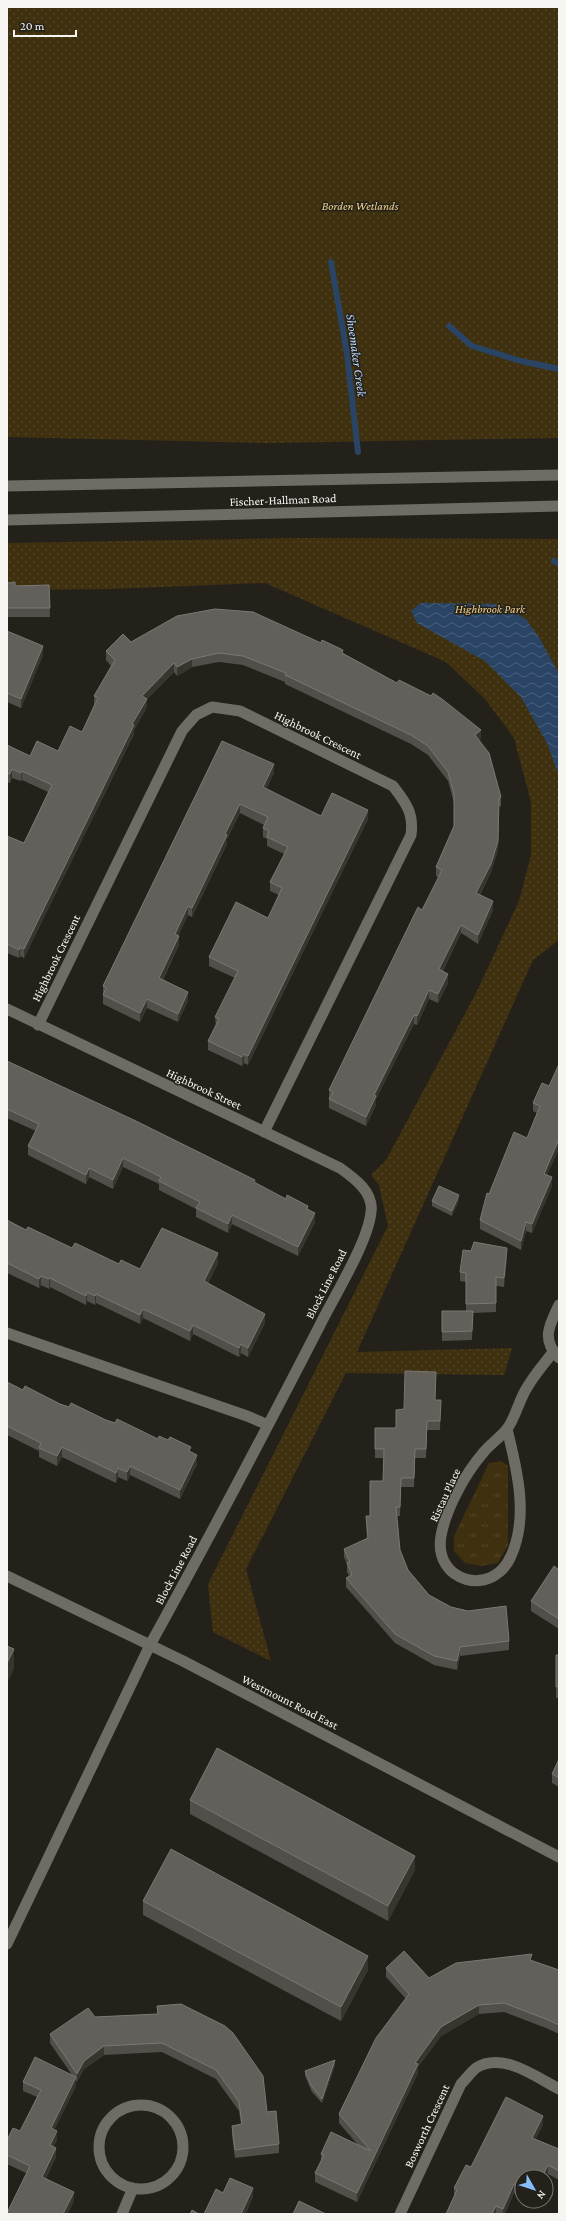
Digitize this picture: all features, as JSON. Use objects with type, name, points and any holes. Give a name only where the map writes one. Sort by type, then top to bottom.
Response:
[{"type":"street","name":"Fischer-Hallman Road","points":[[7,486],[559,475]]},
{"type":"street","name":"Fischer-Hallman Road","points":[[7,520],[559,506]]},
{"type":"street","name":"Highbrook Crescent","points":[[38,1025],[182,731],[196,715],[212,707],[233,710],[247,715],[392,786],[404,800],[413,820],[411,835],[264,1132]]},
{"type":"street","name":"Highbrook Street","points":[[7,1009],[340,1168],[361,1183],[370,1202],[372,1211]]},
{"type":"street","name":"Block Line Road","points":[[7,1944],[150,1645],[268,1425],[358,1250],[372,1211]]},
{"type":"street","points":[[556,1355],[548,1343],[547,1334],[559,1305]]},
{"type":"street","points":[[7,1333],[247,1416],[268,1425]]},
{"type":"street","name":"Ristau Place","points":[[507,1429],[518,1476],[519,1491],[520,1514],[513,1550],[505,1567],[498,1574],[486,1579],[464,1579],[453,1573],[445,1564],[440,1551],[441,1535],[447,1516],[466,1476],[483,1452],[507,1429],[528,1386],[556,1355]]},
{"type":"street","name":"Westmount Road East","points":[[7,1576],[150,1645],[559,1857]]},
{"type":"street","name":"Bosworth Crescent","points":[[400,2214],[461,2084],[476,2068],[492,2063],[505,2063],[559,2089]]},
{"type":"street","points":[[131,2106],[152,2106],[166,2112],[176,2122],[182,2136],[183,2151],[178,2167],[169,2178],[148,2188],[133,2188],[121,2184],[104,2166],[100,2152],[101,2134],[108,2122],[118,2112],[131,2106]]},
{"type":"street","points":[[122,2214],[133,2188]]},
{"type":"green space","name":"Borden Wetlands","points":[[7,7],[559,7],[559,438],[267,443],[7,437]]},
{"type":"green space","name":"Highbrook Park","points":[[299,538],[559,539],[559,940],[533,960],[357,1352],[512,1348],[504,1375],[346,1373],[246,1569],[271,1661],[213,1632],[208,1584],[388,1226],[379,1185],[371,1175],[386,1160],[476,993],[519,901],[531,855],[531,802],[514,738],[485,699],[446,662],[265,583],[112,589],[7,590],[7,543]]},
{"type":"green space","points":[[501,1461],[508,1466],[508,1545],[498,1563],[481,1566],[465,1563],[454,1551],[454,1536],[489,1463]]},
{"type":"water","points":[[421,603],[497,604],[526,619],[540,639],[559,674],[559,776],[547,743],[521,697],[485,661],[417,623],[411,611]]},
{"type":"building","points":[[15,582],[15,586],[49,585],[50,608],[7,608],[7,583]]},
{"type":"building","points":[[215,609],[253,612],[321,643],[322,640],[343,650],[342,653],[397,683],[399,680],[431,696],[433,693],[481,730],[475,735],[489,753],[501,797],[499,798],[498,841],[491,864],[476,893],[493,901],[478,935],[461,925],[439,969],[448,974],[438,994],[429,990],[417,1016],[414,1015],[374,1095],[376,1096],[366,1117],[329,1099],[333,1092],[329,1090],[418,907],[422,910],[442,870],[436,867],[454,826],[454,794],[448,772],[428,746],[411,735],[285,675],[286,673],[243,656],[219,653],[192,659],[177,667],[174,663],[142,696],[147,699],[132,724],[134,725],[24,949],[20,947],[19,950],[7,944],[7,836],[24,843],[52,785],[22,771],[21,773],[12,769],[10,774],[7,773],[7,745],[30,756],[37,741],[58,751],[70,726],[82,732],[98,698],[94,696],[115,660],[106,651],[123,634],[131,642],[177,616]]},
{"type":"building","points":[[7,631],[43,646],[21,699],[7,693]]},
{"type":"building","points":[[222,741],[274,764],[263,787],[321,816],[332,793],[368,810],[248,1056],[244,1054],[242,1057],[208,1041],[219,1019],[215,1017],[238,971],[209,957],[236,902],[268,918],[282,888],[270,882],[288,847],[267,837],[269,831],[263,828],[268,817],[240,804],[192,908],[188,906],[175,934],[179,936],[159,978],[188,992],[178,1014],[147,999],[140,1013],[103,995],[106,988],[103,986]]},
{"type":"building","points":[[7,1061],[136,1121],[255,1180],[254,1182],[286,1199],[287,1195],[308,1206],[307,1209],[315,1213],[298,1247],[232,1215],[228,1224],[196,1208],[200,1202],[159,1181],[161,1177],[123,1158],[113,1180],[89,1168],[86,1175],[28,1146],[39,1124],[7,1109]]},
{"type":"building","points":[[559,1064],[559,1139],[544,1174],[552,1177],[532,1224],[526,1222],[521,1241],[480,1220],[487,1193],[489,1194],[514,1132],[527,1138],[540,1106],[533,1103],[542,1083],[549,1086]]},
{"type":"building","points":[[439,1186],[459,1195],[452,1211],[432,1201]]},
{"type":"building","points":[[7,1220],[26,1230],[28,1227],[72,1248],[75,1243],[119,1264],[121,1260],[140,1269],[162,1228],[218,1253],[204,1281],[265,1314],[248,1348],[241,1344],[239,1348],[193,1325],[190,1331],[143,1309],[140,1315],[96,1294],[95,1296],[87,1292],[86,1296],[50,1278],[41,1276],[39,1279],[7,1263]]},
{"type":"building","points":[[474,1242],[507,1248],[504,1278],[496,1277],[496,1303],[466,1304],[466,1273],[460,1272],[463,1250],[471,1251]]},
{"type":"building","points":[[442,1311],[473,1311],[472,1331],[442,1332]]},
{"type":"building","points":[[405,1371],[436,1372],[435,1400],[441,1400],[440,1421],[427,1421],[426,1449],[415,1449],[414,1478],[401,1478],[400,1507],[396,1507],[400,1550],[408,1570],[429,1595],[451,1607],[468,1611],[506,1606],[509,1641],[460,1647],[457,1661],[434,1656],[395,1634],[346,1578],[352,1575],[347,1563],[350,1562],[344,1549],[368,1538],[366,1516],[370,1516],[370,1481],[383,1481],[384,1449],[375,1449],[375,1428],[396,1428],[396,1410],[404,1409]]},
{"type":"building","points":[[7,1382],[23,1390],[25,1386],[69,1407],[71,1403],[106,1420],[115,1423],[117,1419],[158,1439],[159,1436],[168,1440],[170,1437],[191,1447],[189,1451],[197,1455],[180,1490],[130,1466],[127,1472],[118,1468],[116,1473],[62,1447],[57,1456],[39,1448],[41,1443],[7,1426]]},
{"type":"building","points":[[554,1566],[559,1570],[559,1619],[531,1601]]},
{"type":"building","points":[[7,1646],[14,1649],[7,1663]]},
{"type":"building","points":[[556,1655],[559,1655],[559,1687],[556,1687]]},
{"type":"building","points":[[217,1748],[415,1856],[388,1906],[190,1800]]},
{"type":"building","points":[[559,1759],[559,1778],[552,1774]]},
{"type":"building","points":[[171,1849],[368,1956],[341,2007],[143,1901]]},
{"type":"building","points":[[404,1951],[429,1978],[456,1963],[532,1954],[530,1960],[559,1970],[559,2025],[504,2003],[479,2005],[441,2027],[415,2063],[418,2064],[357,2193],[315,2173],[324,2155],[321,2154],[331,2132],[371,2151],[339,2114],[376,2038],[409,1994],[386,1968]]},
{"type":"building","points":[[181,2004],[225,2026],[233,2033],[263,2076],[267,2112],[276,2111],[279,2144],[235,2150],[232,2126],[242,2124],[239,2102],[216,2070],[162,2043],[104,2046],[84,2061],[77,2074],[50,2034],[88,2008],[95,2017],[158,2014],[157,2006]]},
{"type":"building","points":[[35,2057],[76,2077],[51,2128],[57,2131],[50,2145],[56,2148],[42,2177],[74,2192],[63,2214],[7,2214],[30,2166],[7,2155],[7,2140],[13,2128],[20,2131],[41,2090],[23,2082]]},
{"type":"building","points":[[335,2060],[322,2099],[312,2087],[305,2071]]},
{"type":"building","points":[[506,2097],[543,2116],[532,2138],[559,2149],[559,2171],[548,2165],[546,2169],[514,2169],[514,2184],[503,2209],[496,2206],[492,2214],[446,2214],[457,2190],[454,2188],[466,2165],[471,2167]]},
{"type":"building","points":[[230,2178],[253,2188],[241,2214],[204,2214],[216,2189],[223,2193]]},
{"type":"building","points":[[299,2201],[326,2214],[293,2214]]},
{"type":"building","points":[[192,2210],[199,2214],[190,2214]]},
{"type":"waterway","name":"Shoemaker Creek","points":[[331,262],[347,354],[358,452]]},
{"type":"waterway","points":[[449,326],[472,346],[521,361],[559,369]]},
{"type":"waterway","name":"Shoemaker Creek","points":[[554,561],[559,564]]}]
